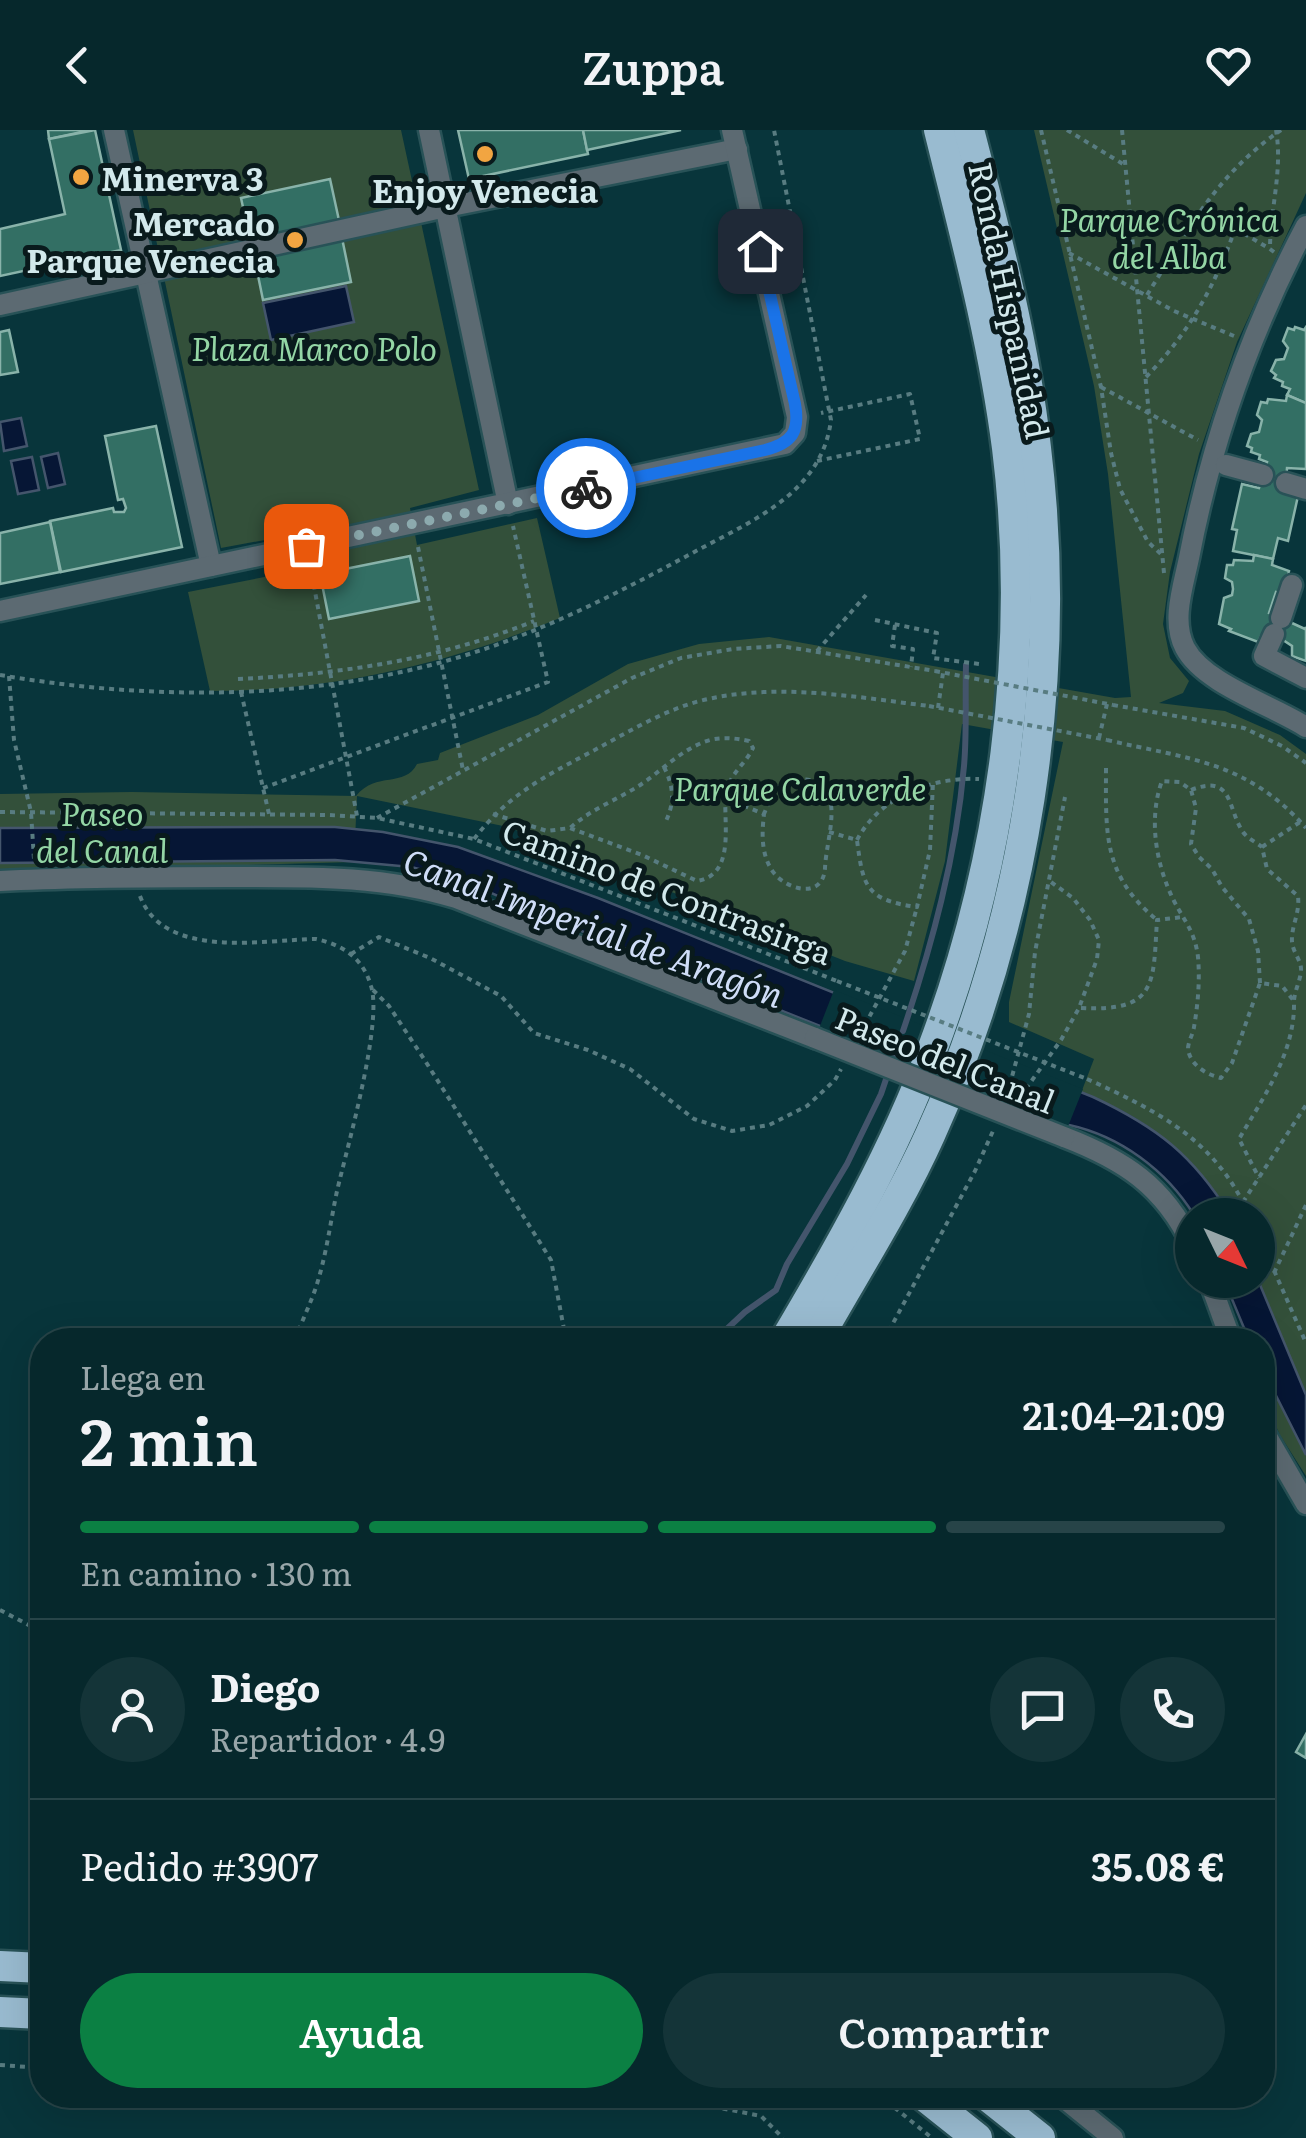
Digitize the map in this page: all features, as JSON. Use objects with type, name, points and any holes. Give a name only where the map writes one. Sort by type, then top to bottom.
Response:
[{"type":"highway","name":"Ronda Hispanidad","points":[[792,1328],[864,1204],[932,1050],[985,877],[1002,772],[1015,644],[1008,453],[996,372],[939,130]]},
{"type":"highway","name":"Ronda Hispanidad","points":[[824,1328],[929,1138],[956,1073],[981,1005],[1015,882],[1032,772],[1044,652],[1045,578],[1036,448],[1004,266],[969,130]]},
{"type":"highway","points":[[0,1966],[30,1967]]},
{"type":"highway","points":[[0,2012],[30,2013]]},
{"type":"highway","points":[[940,2108],[977,2138]]},
{"type":"highway","points":[[1002,2108],[1040,2138]]},
{"type":"street","points":[[114,130],[211,566]]},
{"type":"street","points":[[429,130],[508,504]]},
{"type":"street","points":[[0,305],[735,140],[798,424],[792,437],[781,446],[765,450],[0,610]]},
{"type":"street","points":[[1306,226],[1279,254],[1179,606],[1183,646],[1199,666],[1306,727]]},
{"type":"street","points":[[1220,457],[1263,475]]},
{"type":"street","points":[[1292,585],[1264,656],[1306,678]]},
{"type":"street","name":"Paseo del Canal","points":[[0,881],[138,876],[361,878],[426,888],[1064,1137],[1114,1159],[1141,1178],[1175,1215]]},
{"type":"street","points":[[1216,1298],[1227,1328]]},
{"type":"street","points":[[1275,1450],[1306,1504]]},
{"type":"street","points":[[1076,2108],[1114,2138]]},
{"type":"path","points":[[0,674],[70,687],[214,694],[332,683],[441,662],[536,630],[618,593],[770,511],[803,484],[817,462],[828,440],[830,410],[774,130]]},
{"type":"path","points":[[1041,130],[1101,388],[1120,489],[1148,542],[1162,555]]},
{"type":"path","points":[[1068,130],[1125,165]]},
{"type":"path","points":[[1121,131],[1164,573]]},
{"type":"path","points":[[1146,295],[1220,184],[1276,131]]},
{"type":"path","points":[[1201,208],[1279,254],[1280,158],[1276,131]]},
{"type":"path","points":[[1145,378],[1194,320],[1235,229]]},
{"type":"path","points":[[1068,252],[1194,320],[1253,342]]},
{"type":"path","points":[[1101,388],[1220,457]]},
{"type":"path","points":[[817,462],[920,438],[910,394],[821,412]]},
{"type":"path","points":[[263,788],[548,682],[513,526]]},
{"type":"path","points":[[306,546],[358,817]]},
{"type":"path","points":[[418,547],[463,770]]},
{"type":"path","points":[[818,651],[866,594]]},
{"type":"path","points":[[875,620],[938,633],[934,658],[980,664]]},
{"type":"path","points":[[238,680],[331,674],[439,653],[534,622]]},
{"type":"path","points":[[895,624],[892,646],[913,649],[911,667]]},
{"type":"path","points":[[377,818],[632,678],[681,658],[782,646],[1244,728],[1282,746],[1306,763]]},
{"type":"path","points":[[990,690],[992,672]]},
{"type":"path","points":[[938,708],[943,673]]},
{"type":"path","points":[[9,676],[14,740],[31,812],[35,879]]},
{"type":"path","points":[[474,839],[493,814],[534,782],[650,721],[704,700],[761,691],[814,692],[929,706],[1099,738],[1234,770],[1264,788],[1306,828]]},
{"type":"path","points":[[241,692],[269,814]]},
{"type":"path","points":[[1099,738],[1110,705]]},
{"type":"path","points":[[986,725],[988,708]]},
{"type":"path","points":[[493,814],[547,831],[570,828],[697,881],[706,880],[714,872],[727,840],[725,798],[732,776],[753,748],[749,740],[733,737],[708,740],[570,828]]},
{"type":"path","points":[[664,767],[673,789],[664,823]]},
{"type":"path","points":[[1079,1008],[1112,1010],[1129,1006],[1152,978],[1157,958],[1156,920],[1126,889],[1109,854],[1105,833],[1106,768]]},
{"type":"path","points":[[917,907],[900,905],[868,888],[861,875],[857,840],[867,822],[883,808],[933,782],[980,778],[978,795]]},
{"type":"path","points":[[1168,779],[1191,790],[1196,808],[1191,844],[1249,918],[1258,950],[1260,983],[1232,1063],[1221,1078],[1210,1076],[1194,1064],[1188,1048],[1200,981],[1191,927],[1183,917],[1159,865],[1158,794],[1162,781],[1168,779]]},
{"type":"path","points":[[812,780],[828,792],[831,802],[823,880],[812,890],[776,876],[769,866],[762,835],[764,814],[775,790],[788,781],[812,780]]},
{"type":"path","points":[[854,1045],[906,951],[930,850],[933,782]]},
{"type":"path","points":[[1191,790],[1217,787],[1228,795],[1243,833],[1262,846],[1266,870],[1298,896],[1300,912],[1292,939],[1302,968],[1294,1002]]},
{"type":"path","points":[[1002,1108],[1014,1078],[1028,1014],[1035,952],[1065,797]]},
{"type":"path","points":[[725,798],[764,814]]},
{"type":"path","name":"Camino de Contrasirga","points":[[0,812],[377,818],[474,839],[1087,1079],[1151,1108],[1177,1124],[1222,1172],[1240,1198]]},
{"type":"path","points":[[1262,846],[1300,821]]},
{"type":"path","points":[[829,832],[857,840]]},
{"type":"path","points":[[138,876],[141,900],[147,911],[171,932],[193,940],[316,939],[336,944],[365,970],[373,990],[374,1016],[363,1076],[316,1288],[300,1328]]},
{"type":"path","points":[[1011,1109],[1061,1040],[1079,1008],[1097,958],[1099,940],[1090,920],[1073,898],[1051,882]]},
{"type":"path","points":[[1156,920],[1183,917]]},
{"type":"path","points":[[351,954],[380,937],[430,958],[500,996],[534,1033],[588,1050],[630,1069],[694,1119],[732,1131],[769,1125],[806,1106],[835,1080],[844,1063]]},
{"type":"path","points":[[1259,1178],[1239,1139],[1282,1064],[1296,1007],[1282,986],[1260,983]]},
{"type":"path","points":[[373,990],[389,1006],[424,1058],[552,1260],[564,1328]]},
{"type":"path","points":[[916,1030],[923,1013]]},
{"type":"path","points":[[1246,1198],[1306,1105]]},
{"type":"path","points":[[891,1328],[998,1123]]},
{"type":"path","points":[[1275,1271],[1306,1206]]},
{"type":"path","points":[[1275,1275],[1306,1343]]},
{"type":"path","points":[[0,1610],[30,1626]]},
{"type":"path","points":[[0,2066],[30,2067]]},
{"type":"path","points":[[721,2108],[762,2116],[784,2138]]},
{"type":"path","points":[[896,2108],[932,2138]]},
{"type":"green space","name":"Plaza Marco Polo","points":[[133,130],[401,130],[479,490],[410,508],[417,545],[537,518],[560,618],[475,649],[388,672],[300,686],[210,691],[188,592],[311,568],[303,533],[221,548]]},
{"type":"green space","name":"Parque Calaverde","points":[[1034,130],[1306,130],[1306,193],[1237,342],[1199,454],[1170,572],[1163,624],[1170,658],[1189,681],[1183,693],[1159,703],[1225,711],[1280,735],[1306,754],[1306,1476],[1275,1424],[1275,1328],[1265,1328],[1265,1298],[1275,1298],[1275,1198],[1219,1198],[1166,1140],[1127,1113],[1081,1093],[1094,1059],[1009,1022],[1009,1002],[1063,742],[962,724],[945,861],[914,981],[845,961],[508,827],[357,796],[354,862],[0,872],[0,794],[356,796],[372,784],[405,776],[417,764],[438,760],[440,753],[538,715],[628,664],[699,644],[769,637],[1115,698],[1131,697],[1108,474],[1094,386]]},
{"type":"water","points":[[346,286],[354,322],[271,340],[263,303]]},
{"type":"water","points":[[21,418],[27,446],[4,451],[0,422]]},
{"type":"water","points":[[58,453],[65,484],[48,488],[41,457]]},
{"type":"water","points":[[32,457],[39,490],[18,494],[11,461]]},
{"type":"water","name":"Canal Imperial de Aragón","points":[[335,827],[458,847],[598,898],[1093,1097],[1172,1145],[1219,1198],[1182,1198],[1140,1157],[1106,1137],[536,913],[460,879],[411,867],[335,860],[0,863],[0,828]]},
{"type":"water","points":[[1232,1298],[1266,1298],[1306,1395],[1306,1455],[1275,1394],[1275,1328],[1244,1328]]},
{"type":"pier","points":[[834,990],[1083,1089],[1067,1129],[818,1031]]},
{"type":"building","points":[[48,130],[91,130],[49,139]]},
{"type":"building","name":"Minerva 3","points":[[95,130],[121,250],[0,276],[0,229],[65,214],[49,139]]},
{"type":"building","points":[[458,130],[583,130],[588,154],[469,179]]},
{"type":"building","points":[[583,130],[681,130],[587,150]]},
{"type":"building","points":[[330,179],[340,225],[251,244],[241,198]]},
{"type":"building","points":[[342,238],[351,282],[263,300],[254,256]]},
{"type":"building","points":[[1306,327],[1306,403],[1287,395],[1290,389],[1282,386],[1283,382],[1274,378],[1276,375],[1271,371],[1276,360],[1284,359],[1288,348],[1283,341],[1288,328]]},
{"type":"building","points":[[9,330],[18,372],[0,375],[0,332]]},
{"type":"building","points":[[1287,395],[1306,403],[1306,469],[1287,468],[1286,483],[1263,475],[1267,462],[1247,446],[1251,434],[1259,432],[1262,420],[1257,415],[1261,402],[1286,401]]},
{"type":"building","points":[[156,426],[182,547],[61,572],[50,521],[113,508],[114,512],[124,512],[126,508],[123,499],[118,500],[105,436]]},
{"type":"building","points":[[1263,475],[1286,483],[1283,493],[1298,496],[1288,541],[1278,538],[1273,559],[1233,551],[1237,530],[1232,529],[1242,484],[1259,488]]},
{"type":"building","points":[[50,522],[60,572],[0,584],[0,533]]},
{"type":"building","points":[[1254,555],[1273,559],[1272,565],[1289,571],[1291,577],[1285,594],[1276,592],[1269,613],[1281,618],[1258,642],[1219,624],[1224,598],[1232,595],[1233,589],[1232,582],[1225,578],[1227,565],[1233,565],[1234,560],[1253,561]]},
{"type":"building","points":[[410,556],[419,601],[329,619],[320,574]]},
{"type":"building","points":[[1281,618],[1306,627],[1306,661],[1292,656],[1292,646],[1274,634]]},
{"type":"building","points":[[1306,1734],[1306,1758],[1296,1752]]},
{"type":"waterway","points":[[903,1031],[933,933],[955,834],[965,754],[966,665]]},
{"type":"waterway","points":[[728,1328],[776,1290],[787,1264],[847,1164],[881,1094],[897,1047]]},
{"type":"way so far","points":[[306,546],[586,488]]},
{"type":"place","name":"Enjoy Venecia","points":[[485,154]]},
{"type":"place","name":"Minerva 3","points":[[81,177]]},
{"type":"place","name":"Mercado Parque Venecia","points":[[295,240]]},
{"type":"route","points":[[586,488],[765,450],[781,446],[792,437],[798,424],[795,404],[760,251]]},
{"type":"park label","name":"Parque Crónica del Alba","points":[[1169,236]]}]
